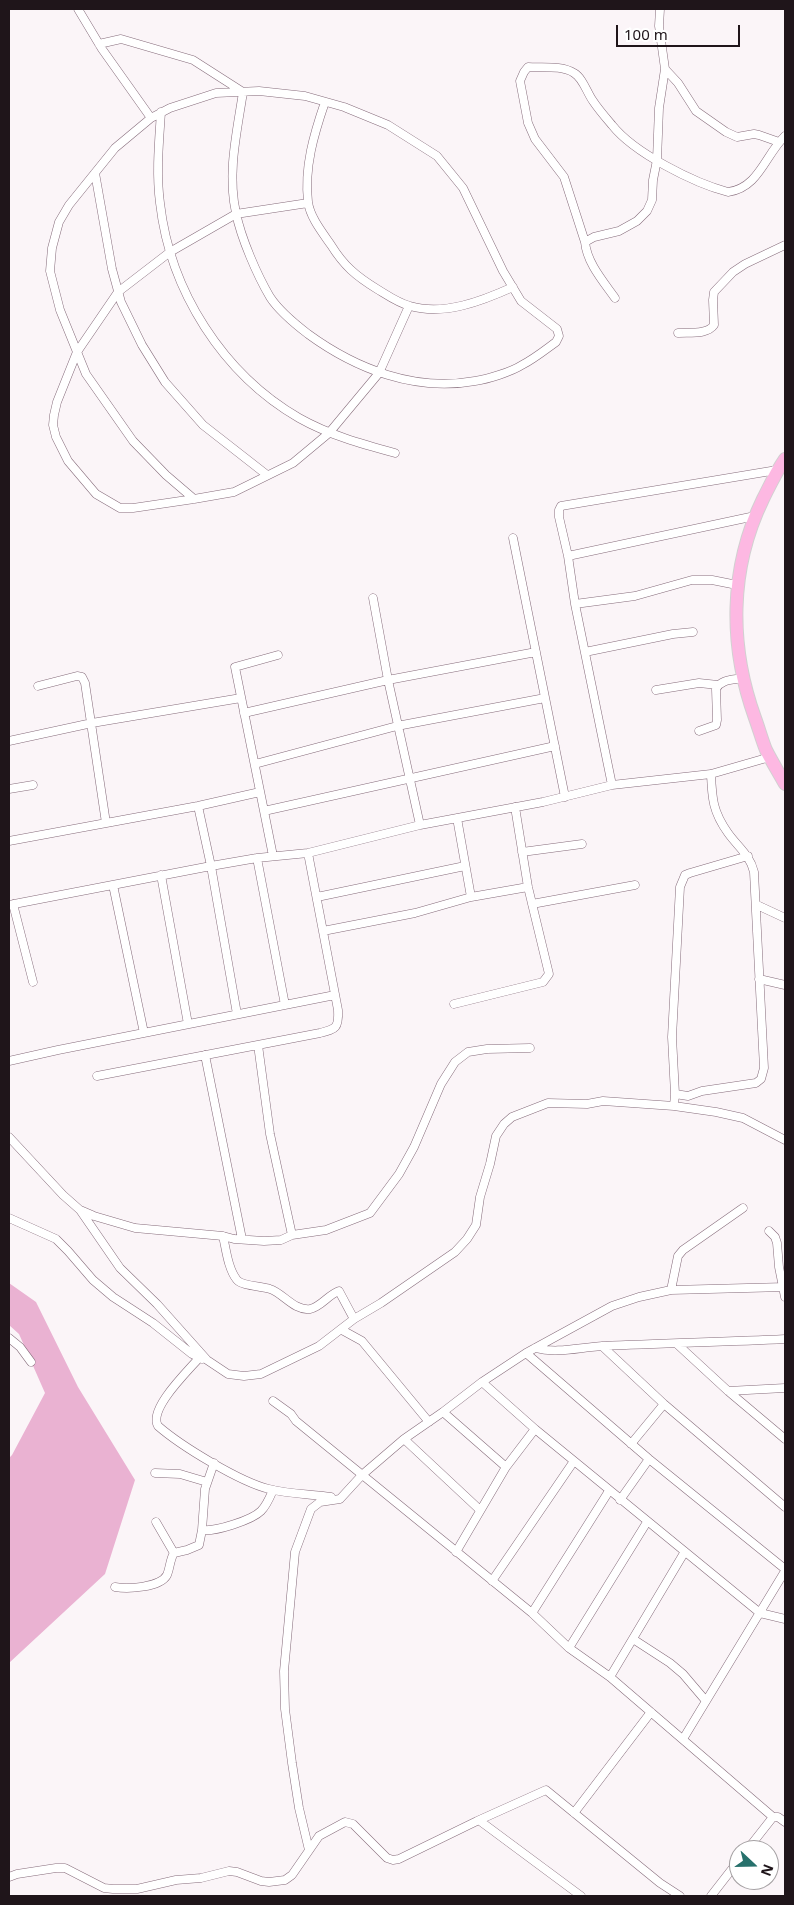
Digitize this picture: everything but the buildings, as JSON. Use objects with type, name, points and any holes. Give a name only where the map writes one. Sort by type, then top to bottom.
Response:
[{"type":"main road","points":[[781,465],[755,516],[744,545],[736,602],[738,646],[745,692],[766,749],[785,784]]},
{"type":"street","points":[[78,9],[99,44],[151,118]]},
{"type":"street","points":[[585,242],[594,237],[619,231],[637,221],[647,211],[652,200],[657,160],[659,108],[665,69],[659,26],[660,9]]},
{"type":"street","points":[[99,44],[121,40],[193,60],[243,92]]},
{"type":"street","points":[[615,298],[595,269],[587,253],[564,177],[535,139],[528,123],[520,82],[528,67],[564,69],[573,72],[578,76],[593,101],[614,128],[657,160],[684,175],[728,192],[740,189],[754,178],[782,139],[759,135],[737,137],[726,132],[696,111],[678,83],[665,69]]},
{"type":"street","points":[[194,499],[166,475],[133,441],[86,374],[54,291],[50,271],[51,256],[60,222],[68,205],[115,148],[161,112],[216,94],[243,92],[260,92],[305,96],[344,107],[388,125],[437,156],[463,188],[483,232],[521,301],[557,329],[559,333],[556,342],[521,366],[476,381],[443,384],[398,378],[379,373],[328,349],[295,325],[271,298],[247,248],[236,214],[231,180],[243,92]]},
{"type":"street","points":[[325,102],[312,141],[308,171],[308,203],[313,218],[337,255],[350,271],[393,299],[409,306],[428,310],[462,306],[513,287]]},
{"type":"street","points":[[161,112],[159,155],[160,203],[170,252],[190,302],[218,347],[247,380],[277,404],[299,418],[349,440],[395,453]]},
{"type":"street","points":[[95,173],[112,269],[118,292],[142,345],[166,382],[203,425],[268,475]]},
{"type":"street","points":[[308,203],[236,214],[170,252],[118,292],[77,352],[57,402],[54,415],[56,437],[68,461],[96,494],[120,508],[133,508],[194,499],[234,492],[293,463],[328,432],[379,373],[409,306]]},
{"type":"street","points":[[678,333],[706,331],[712,328],[714,325],[714,292],[739,268],[785,245]]},
{"type":"street","points":[[612,785],[584,652],[568,556],[558,517],[561,506],[781,465]]},
{"type":"street","points":[[568,556],[755,516]]},
{"type":"street","points":[[513,538],[565,797]]},
{"type":"street","points":[[575,604],[635,596],[692,580],[712,580],[738,585]]},
{"type":"street","points":[[373,598],[408,777],[420,825]]},
{"type":"street","points":[[584,652],[673,634],[693,632]]},
{"type":"street","points":[[244,712],[388,680],[536,652]]},
{"type":"street","points":[[273,856],[235,667],[278,655]]},
{"type":"street","points":[[38,686],[77,676],[82,677],[85,683],[106,823]]},
{"type":"street","points":[[699,731],[716,725],[716,689],[718,685],[722,682],[743,678]]},
{"type":"street","points":[[656,690],[699,683],[718,685]]},
{"type":"street","points":[[9,740],[92,723],[241,698]]},
{"type":"street","points":[[255,764],[398,726],[546,698]]},
{"type":"street","points":[[264,810],[555,746]]},
{"type":"street","points":[[33,982],[11,904],[257,858],[308,853],[420,825],[515,808],[612,785],[710,774],[770,757]]},
{"type":"street","points":[[675,1094],[688,1096],[702,1091],[756,1082],[761,1079],[764,1068],[754,872],[748,856],[729,834],[713,804],[710,774]]},
{"type":"street","points":[[9,790],[33,785]]},
{"type":"street","points":[[9,841],[198,806],[260,792]]},
{"type":"street","points":[[198,806],[212,866],[238,1014]]},
{"type":"street","points":[[454,1004],[543,982],[549,974],[528,887],[515,808]]},
{"type":"street","points":[[457,818],[471,897]]},
{"type":"street","points":[[522,852],[582,844]]},
{"type":"street","points":[[97,1076],[333,1030],[339,1020],[308,853]]},
{"type":"street","points":[[674,1106],[672,1037],[680,887],[686,875],[690,873],[748,856]]},
{"type":"street","points":[[257,858],[285,1005]]},
{"type":"street","points":[[316,897],[466,866]]},
{"type":"street","points":[[161,875],[188,1024]]},
{"type":"street","points":[[113,885],[144,1033]]},
{"type":"street","points":[[532,904],[635,886]]},
{"type":"street","points":[[323,931],[415,913],[471,897],[528,887]]},
{"type":"street","points":[[756,905],[785,918]]},
{"type":"street","points":[[759,979],[785,985]]},
{"type":"street","points":[[9,1061],[335,995]]},
{"type":"street","points":[[258,1045],[270,1134],[292,1235]]},
{"type":"street","points":[[80,1210],[136,1228],[223,1236],[242,1240],[281,1240],[292,1235],[326,1230],[370,1213],[399,1174],[410,1154],[441,1084],[456,1062],[468,1052],[487,1049],[530,1048]]},
{"type":"street","points":[[205,1055],[242,1240]]},
{"type":"street","points":[[9,1218],[56,1239],[93,1280],[113,1297],[153,1322],[203,1359],[228,1374],[244,1376],[262,1374],[319,1346],[354,1319],[381,1303],[455,1252],[476,1225],[480,1197],[496,1136],[504,1124],[512,1117],[548,1103],[587,1104],[603,1101],[674,1106],[742,1118],[785,1140]]},
{"type":"street","points":[[9,1137],[63,1195],[80,1210],[120,1268],[157,1304],[203,1359]]},
{"type":"street","points":[[671,1290],[678,1256],[683,1250],[743,1208]]},
{"type":"street","points":[[769,1231],[775,1237],[777,1243],[785,1298]]},
{"type":"street","points":[[223,1236],[232,1270],[240,1283],[268,1288],[293,1304],[308,1309],[314,1308],[339,1290],[354,1319]]},
{"type":"street","points":[[309,1850],[299,1808],[292,1763],[285,1709],[284,1672],[295,1552],[311,1509],[320,1502],[340,1499],[362,1475],[404,1439],[482,1382],[526,1353],[612,1306],[639,1296],[671,1290],[784,1286]]},
{"type":"street","points":[[342,1330],[362,1341],[429,1422]]},
{"type":"street","points":[[9,1338],[20,1347],[31,1362]]},
{"type":"street","points":[[535,1348],[554,1351],[602,1346],[785,1340]]},
{"type":"street","points":[[677,1344],[785,1438]]},
{"type":"street","points":[[602,1346],[664,1404],[785,1507]]},
{"type":"street","points":[[526,1353],[631,1444],[785,1570],[683,1739]]},
{"type":"street","points":[[203,1359],[167,1395],[158,1411],[156,1420],[158,1426],[214,1463],[240,1477],[273,1490],[340,1499]]},
{"type":"street","points":[[482,1382],[609,1491],[760,1613],[785,1619]]},
{"type":"street","points":[[728,1390],[785,1388]]},
{"type":"street","points":[[274,1401],[532,1613],[570,1648],[610,1677],[774,1817],[778,1817],[785,1822]]},
{"type":"street","points":[[631,1444],[664,1404]]},
{"type":"street","points":[[443,1412],[506,1467]]},
{"type":"street","points":[[456,1552],[506,1467],[535,1429]]},
{"type":"street","points":[[404,1439],[480,1510]]},
{"type":"street","points":[[620,1500],[649,1459]]},
{"type":"street","points":[[492,1581],[574,1461]]},
{"type":"street","points":[[174,1553],[196,1548],[201,1540],[204,1489],[214,1463]]},
{"type":"street","points":[[155,1473],[180,1474],[207,1482]]},
{"type":"street","points":[[202,1530],[216,1530],[255,1516],[264,1507],[273,1490]]},
{"type":"street","points":[[532,1613],[609,1491]]},
{"type":"street","points":[[115,1587],[136,1588],[161,1580],[167,1574],[174,1553],[156,1522]]},
{"type":"street","points":[[570,1648],[647,1522]]},
{"type":"street","points":[[610,1677],[684,1553]]},
{"type":"street","points":[[633,1639],[670,1663],[683,1674],[706,1701]]},
{"type":"street","points":[[574,1813],[651,1712]]},
{"type":"street","points":[[9,1877],[16,1874],[65,1868],[104,1888],[137,1889],[229,1871],[269,1882],[285,1880],[292,1875],[319,1836],[345,1822],[354,1824],[387,1858],[400,1860],[546,1790],[653,1877],[680,1896]]},
{"type":"street","points":[[755,1840],[774,1817]]},
{"type":"street","points":[[480,1821],[581,1896]]},
{"type":"street","points":[[711,1896],[729,1873]]},
{"type":"shaded area","points":[[9,1283],[36,1302],[78,1387],[135,1480],[105,1574],[9,1663],[9,1458],[45,1393],[19,1334],[9,1325]]}]
